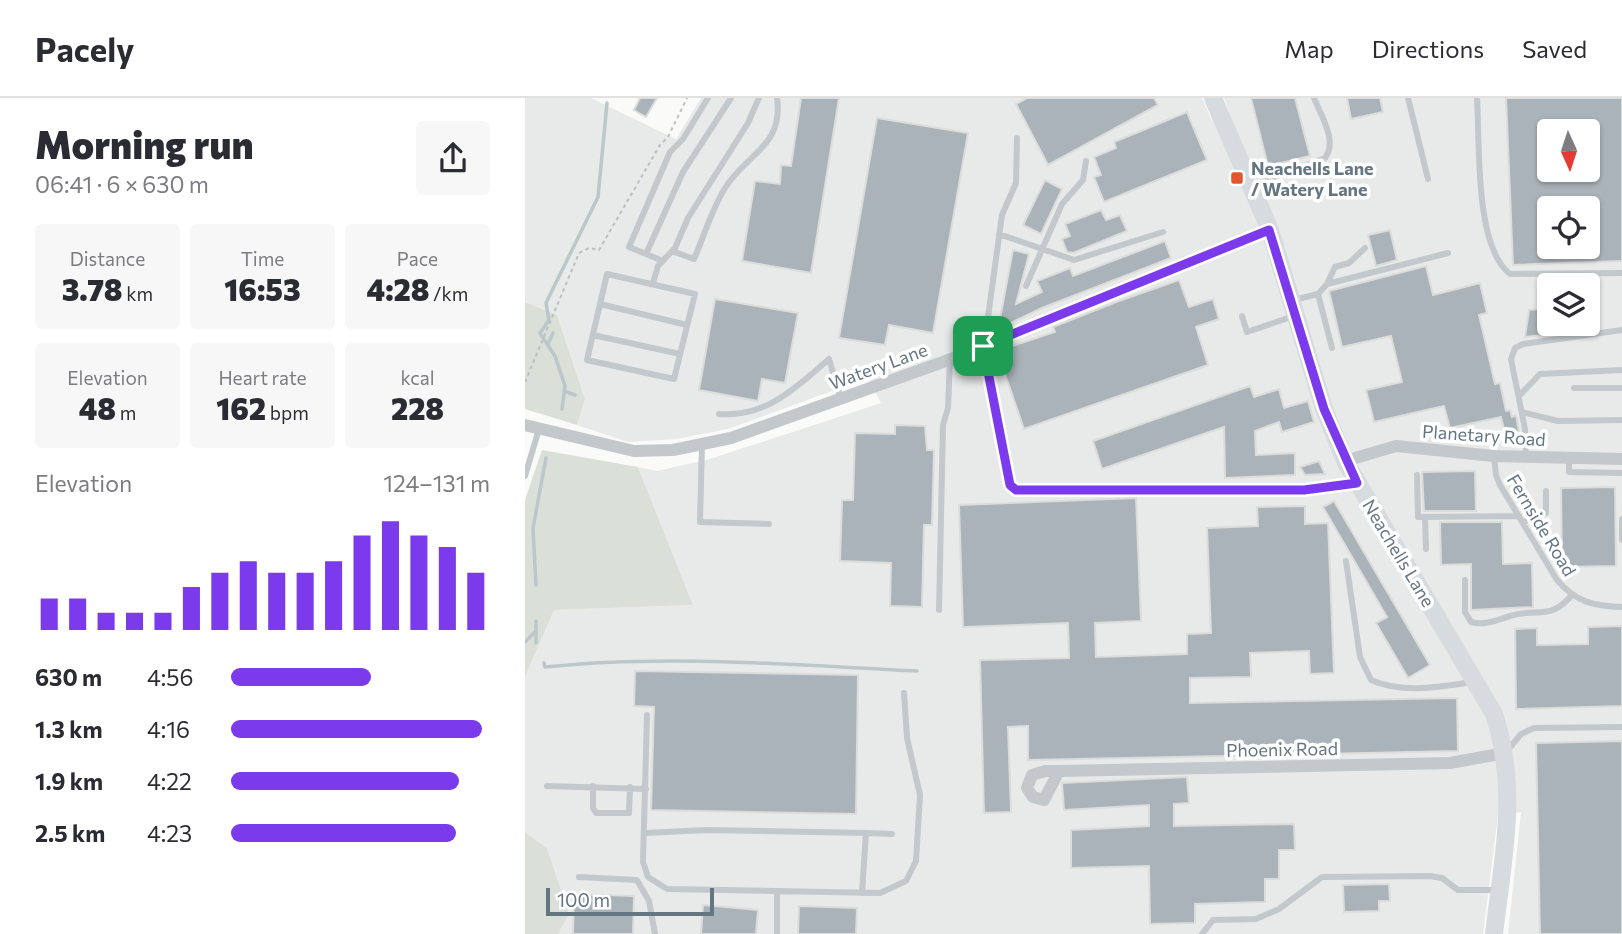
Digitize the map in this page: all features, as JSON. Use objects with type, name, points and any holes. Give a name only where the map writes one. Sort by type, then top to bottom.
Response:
[{"type":"street","name":"Neachells Lane","points":[[1213,98],[1269,230],[1324,409],[1345,461],[1494,714],[1505,752],[1509,807],[1494,934]]},
{"type":"street","name":"Watery Lane","points":[[525,425],[634,451],[702,445],[731,438],[950,359],[1269,230]]},
{"type":"street","name":"Planetary Road","points":[[1345,461],[1396,446],[1494,456],[1622,459]]},
{"type":"street","name":"Phoenix Road","points":[[1059,771],[1450,763],[1505,752]]},
{"type":"lane","points":[[663,261],[629,247],[670,152],[683,139],[708,98]]},
{"type":"lane","points":[[646,254],[683,172],[731,98]]},
{"type":"lane","points":[[653,283],[715,172],[748,123],[759,98]]},
{"type":"lane","points":[[672,251],[694,258],[724,189],[763,150],[774,129],[780,116],[777,98]]},
{"type":"lane","points":[[1252,185],[1325,158],[1329,153],[1330,138],[1314,98]]},
{"type":"lane","points":[[1408,98],[1429,179]]},
{"type":"lane","points":[[1477,98],[1486,230],[1501,267],[1510,274],[1622,273]]},
{"type":"lane","points":[[1017,138],[1016,183],[1002,215],[983,346],[1010,485],[1016,490],[1304,490],[1357,483]]},
{"type":"lane","points":[[1026,286],[1062,204],[1083,180],[1086,161]]},
{"type":"lane","points":[[999,234],[1075,260],[1163,232]]},
{"type":"lane","points":[[1242,316],[1247,332],[1294,308],[1318,294],[1327,285],[1335,267],[1349,263],[1365,248]]},
{"type":"lane","points":[[1327,285],[1448,253]]},
{"type":"lane","points":[[607,274],[653,283],[695,294],[674,379],[587,360],[607,274]]},
{"type":"lane","points":[[1318,294],[1332,348]]},
{"type":"lane","points":[[600,304],[687,325]]},
{"type":"lane","points":[[1526,457],[1522,412],[1511,359],[1519,345],[1622,330]]},
{"type":"lane","points":[[593,335],[680,354]]},
{"type":"lane","points":[[719,414],[739,416],[762,410],[829,359],[841,398]]},
{"type":"lane","points":[[939,610],[943,425],[948,408],[950,359]]},
{"type":"lane","points":[[1519,396],[1540,374],[1622,370]]},
{"type":"lane","points":[[1574,388],[1622,388]]},
{"type":"lane","points":[[1522,412],[1558,421],[1622,420]]},
{"type":"lane","points":[[525,476],[539,429]]},
{"type":"lane","points":[[702,445],[700,522],[769,524]]},
{"type":"lane","name":"Fernside Road","points":[[1494,456],[1496,475],[1557,580],[1572,595],[1587,604],[1622,607]]},
{"type":"lane","points":[[1569,458],[1569,472],[1622,473]]},
{"type":"lane","points":[[1417,475],[1418,517],[1518,516]]},
{"type":"lane","points":[[1523,523],[1535,515],[1546,513],[1546,491]]},
{"type":"lane","points":[[1425,517],[1426,549]]},
{"type":"lane","points":[[1622,519],[1622,540]]},
{"type":"lane","points":[[1346,561],[1360,657],[1371,680],[1388,687],[1402,688],[1440,687],[1477,681]]},
{"type":"lane","points":[[1465,580],[1465,612],[1471,622],[1476,623],[1501,621],[1512,615],[1553,612],[1572,595]]},
{"type":"lane","points":[[647,715],[644,869],[653,883],[660,886],[880,893],[899,887],[915,869],[920,795],[907,738],[904,694]]},
{"type":"lane","points":[[1505,752],[1521,734],[1534,728],[1622,727]]},
{"type":"lane","points":[[547,786],[646,789]]},
{"type":"lane","points":[[593,786],[593,808],[596,813],[629,813],[630,787]]},
{"type":"lane","points":[[645,833],[706,830],[892,834]]},
{"type":"lane","points":[[862,892],[866,833]]},
{"type":"lane","points":[[1202,934],[1213,920],[1256,919],[1279,909],[1322,877],[1430,876],[1442,878],[1458,890],[1499,890]]},
{"type":"lane","points":[[579,877],[637,880],[649,901],[655,934]]},
{"type":"lane","points":[[777,891],[777,934]]},
{"type":"path","points":[[525,382],[579,253],[589,248],[599,250],[660,145],[668,137],[687,98]]},
{"type":"shaded area","points":[[525,98],[591,98],[676,139],[701,98],[1202,98],[1212,121],[1229,112],[1224,98],[1622,98],[1622,934],[1508,934],[1521,812],[1498,815],[1483,934],[558,934],[569,914],[547,848],[525,832],[525,677],[554,610],[693,605],[638,467],[657,471],[710,459],[881,403],[868,378],[728,429],[676,439],[628,442],[577,425],[585,399],[557,315],[525,302]]},
{"type":"shaded area","points":[[525,302],[557,315],[585,399],[577,425],[525,409]]},
{"type":"shaded area","points":[[542,450],[638,467],[693,605],[554,610],[525,677],[525,500]]},
{"type":"shaded area","points":[[525,832],[547,848],[569,914],[558,934],[525,934]]},
{"type":"building","points":[[640,98],[657,98],[646,117],[634,110]]},
{"type":"building","points":[[801,98],[839,98],[811,273],[742,261],[755,181],[780,184],[781,165],[791,166]]},
{"type":"building","points":[[1027,98],[1154,98],[1158,105],[1048,165],[1016,104]]},
{"type":"building","points":[[1251,98],[1295,98],[1310,156],[1268,166]]},
{"type":"building","points":[[1347,98],[1380,98],[1383,112],[1351,119]]},
{"type":"building","points":[[1506,98],[1622,98],[1622,261],[1513,265]]},
{"type":"building","points":[[1187,112],[1207,160],[1104,202],[1094,177],[1101,175],[1094,157],[1116,148],[1114,142]]},
{"type":"building","points":[[877,118],[968,133],[933,333],[889,325],[885,345],[839,338]]},
{"type":"building","points":[[1045,180],[1062,189],[1041,234],[1023,225]]},
{"type":"building","points":[[1101,210],[1106,220],[1120,215],[1127,231],[1073,253],[1067,252],[1062,239],[1070,236],[1065,224]]},
{"type":"building","points":[[1390,230],[1397,260],[1376,266],[1368,235]]},
{"type":"building","points":[[1165,241],[1171,258],[1042,308],[998,329],[1013,250],[1029,254],[1016,304],[1042,292],[1037,281],[1070,268],[1073,276]]},
{"type":"building","points":[[1426,266],[1433,295],[1480,283],[1487,313],[1479,315],[1495,384],[1500,383],[1506,411],[1510,410],[1512,417],[1516,415],[1519,432],[1505,433],[1501,417],[1450,428],[1444,406],[1374,422],[1366,390],[1402,382],[1391,336],[1342,347],[1329,291]]},
{"type":"building","points":[[1179,280],[1189,307],[1213,299],[1219,319],[1196,327],[1208,365],[1024,429],[997,351],[1055,332],[1053,327]]},
{"type":"building","points":[[715,299],[798,313],[785,383],[762,379],[758,401],[699,390]]},
{"type":"building","points":[[1537,309],[1537,336],[1525,337],[1529,310]]},
{"type":"building","points":[[1250,386],[1254,397],[1279,389],[1284,408],[1308,401],[1314,422],[1282,432],[1279,422],[1255,431],[1256,455],[1295,453],[1295,475],[1225,478],[1224,427],[1102,469],[1093,441]]},
{"type":"building","points":[[895,425],[925,426],[927,450],[934,450],[932,525],[924,525],[922,607],[890,606],[891,563],[840,561],[842,500],[853,500],[855,433],[895,434]]},
{"type":"building","points":[[1319,461],[1325,474],[1305,475],[1300,467]]},
{"type":"building","points":[[1475,471],[1476,511],[1424,511],[1422,472]]},
{"type":"building","points":[[1615,487],[1616,566],[1562,567],[1561,488]]},
{"type":"building","points":[[1136,498],[1141,621],[1095,623],[1096,657],[1187,654],[1187,634],[1211,633],[1207,528],[1258,526],[1257,507],[1305,506],[1305,524],[1328,523],[1334,673],[1310,674],[1309,651],[1250,653],[1251,677],[1190,678],[1190,703],[1457,698],[1458,751],[1028,760],[1028,726],[1008,727],[1011,812],[984,813],[980,660],[1069,658],[1068,623],[963,627],[959,505]]},
{"type":"building","points":[[1334,501],[1430,665],[1408,678],[1376,623],[1387,617],[1323,507]]},
{"type":"building","points":[[1440,522],[1502,522],[1503,564],[1532,563],[1533,607],[1471,610],[1471,564],[1441,565]]},
{"type":"building","points":[[1622,626],[1622,706],[1516,709],[1515,629],[1537,628],[1537,645],[1588,644],[1588,627]]},
{"type":"building","points":[[635,671],[858,675],[856,814],[651,810],[654,707],[634,706]]},
{"type":"building","points":[[1622,741],[1622,934],[1540,934],[1536,743]]},
{"type":"building","points":[[1187,777],[1189,803],[1174,804],[1174,826],[1294,824],[1295,850],[1279,850],[1279,879],[1265,879],[1265,902],[1195,904],[1195,923],[1150,924],[1149,866],[1071,868],[1071,830],[1149,826],[1149,805],[1064,810],[1062,783]]},
{"type":"building","points":[[1389,884],[1390,901],[1379,901],[1379,911],[1344,912],[1343,885]]},
{"type":"building","points":[[574,894],[634,896],[633,934],[573,934]]},
{"type":"building","points":[[703,905],[758,910],[756,934],[701,934]]},
{"type":"building","points":[[799,906],[857,908],[856,934],[798,934]]},
{"type":"waterway","points":[[562,409],[565,386],[555,356],[540,333],[549,320],[546,303],[598,197],[607,103]]},
{"type":"waterway","points":[[548,344],[553,333]]},
{"type":"waterway","points":[[564,391],[575,395]]},
{"type":"waterway","points":[[536,585],[533,528],[546,458]]},
{"type":"waterway","points":[[525,642],[536,631],[536,621]]},
{"type":"waterway","points":[[536,631],[536,643]]},
{"type":"waterway","points":[[544,663],[545,667],[638,661],[731,662],[917,671]]},
{"type":"place","name":"Neachells Lane / Watery Lane","points":[[1237,178]]},
{"type":"route","points":[[1269,230],[1324,409],[1357,483],[1304,490],[1016,490],[1010,485],[983,346],[1269,230]]}]
